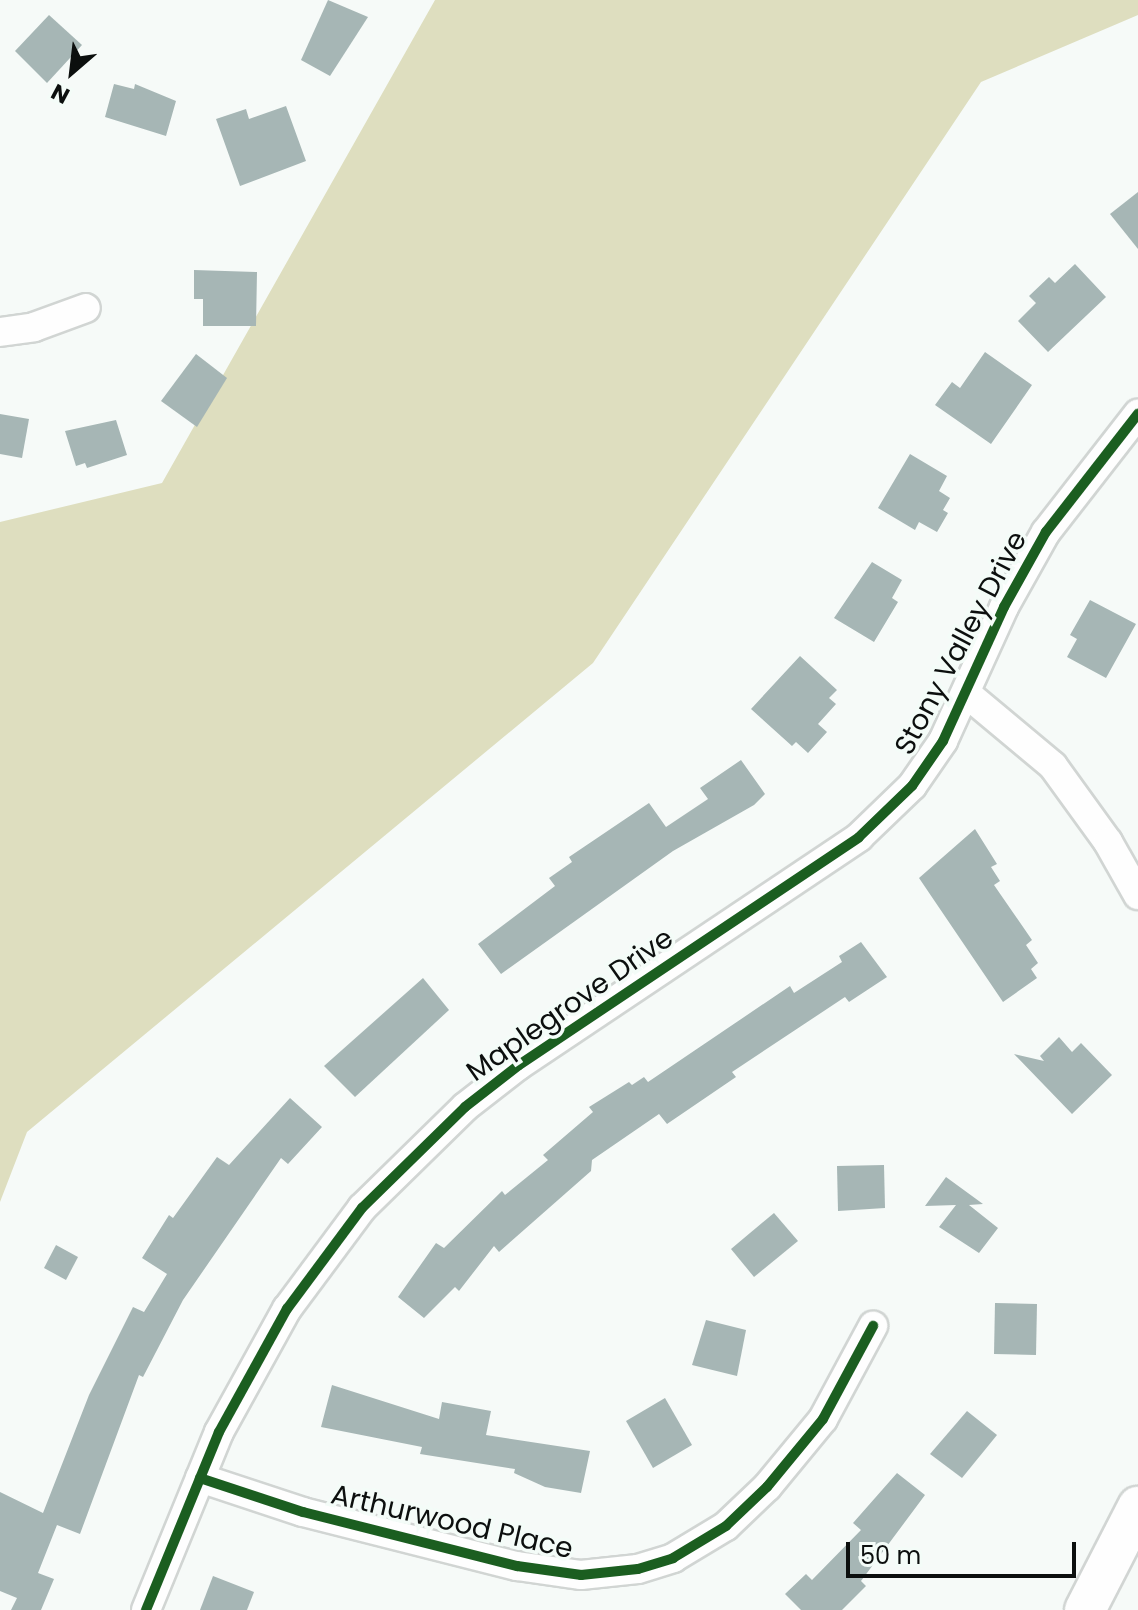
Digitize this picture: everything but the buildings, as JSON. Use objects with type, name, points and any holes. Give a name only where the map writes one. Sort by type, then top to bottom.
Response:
[{"type":"main road","points":[[1085,1610],[1138,1507]]},
{"type":"street","points":[[0,332],[34,327],[86,308]]},
{"type":"street","name":"Stony Valley Drive","points":[[764,898],[859,837],[883,815],[943,741],[1004,607],[1046,532],[1138,414]]},
{"type":"street","points":[[967,694],[1053,766],[1108,842],[1138,895]]},
{"type":"street","name":"Maplegrove Drive","points":[[146,1610],[219,1432],[287,1309],[387,1182],[465,1107],[519,1065],[764,898]]},
{"type":"street","name":"Arthurwood Place","points":[[200,1478],[303,1512],[527,1569],[581,1575],[638,1569],[673,1558],[726,1526],[767,1487],[823,1419],[873,1326]]},
{"type":"green space","points":[[435,0],[1138,0],[1138,15],[981,82],[593,663],[27,1132],[0,1202],[0,522],[162,483]]},
{"type":"cycle path","points":[[146,1610],[219,1432],[287,1309],[362,1208],[465,1107],[519,1065],[859,837],[912,786],[943,741],[1004,607],[1046,532],[1138,414]]},
{"type":"cycle path","points":[[200,1478],[303,1512],[517,1566],[581,1575],[638,1569],[673,1558],[726,1526],[767,1487],[823,1419],[873,1326]]}]
